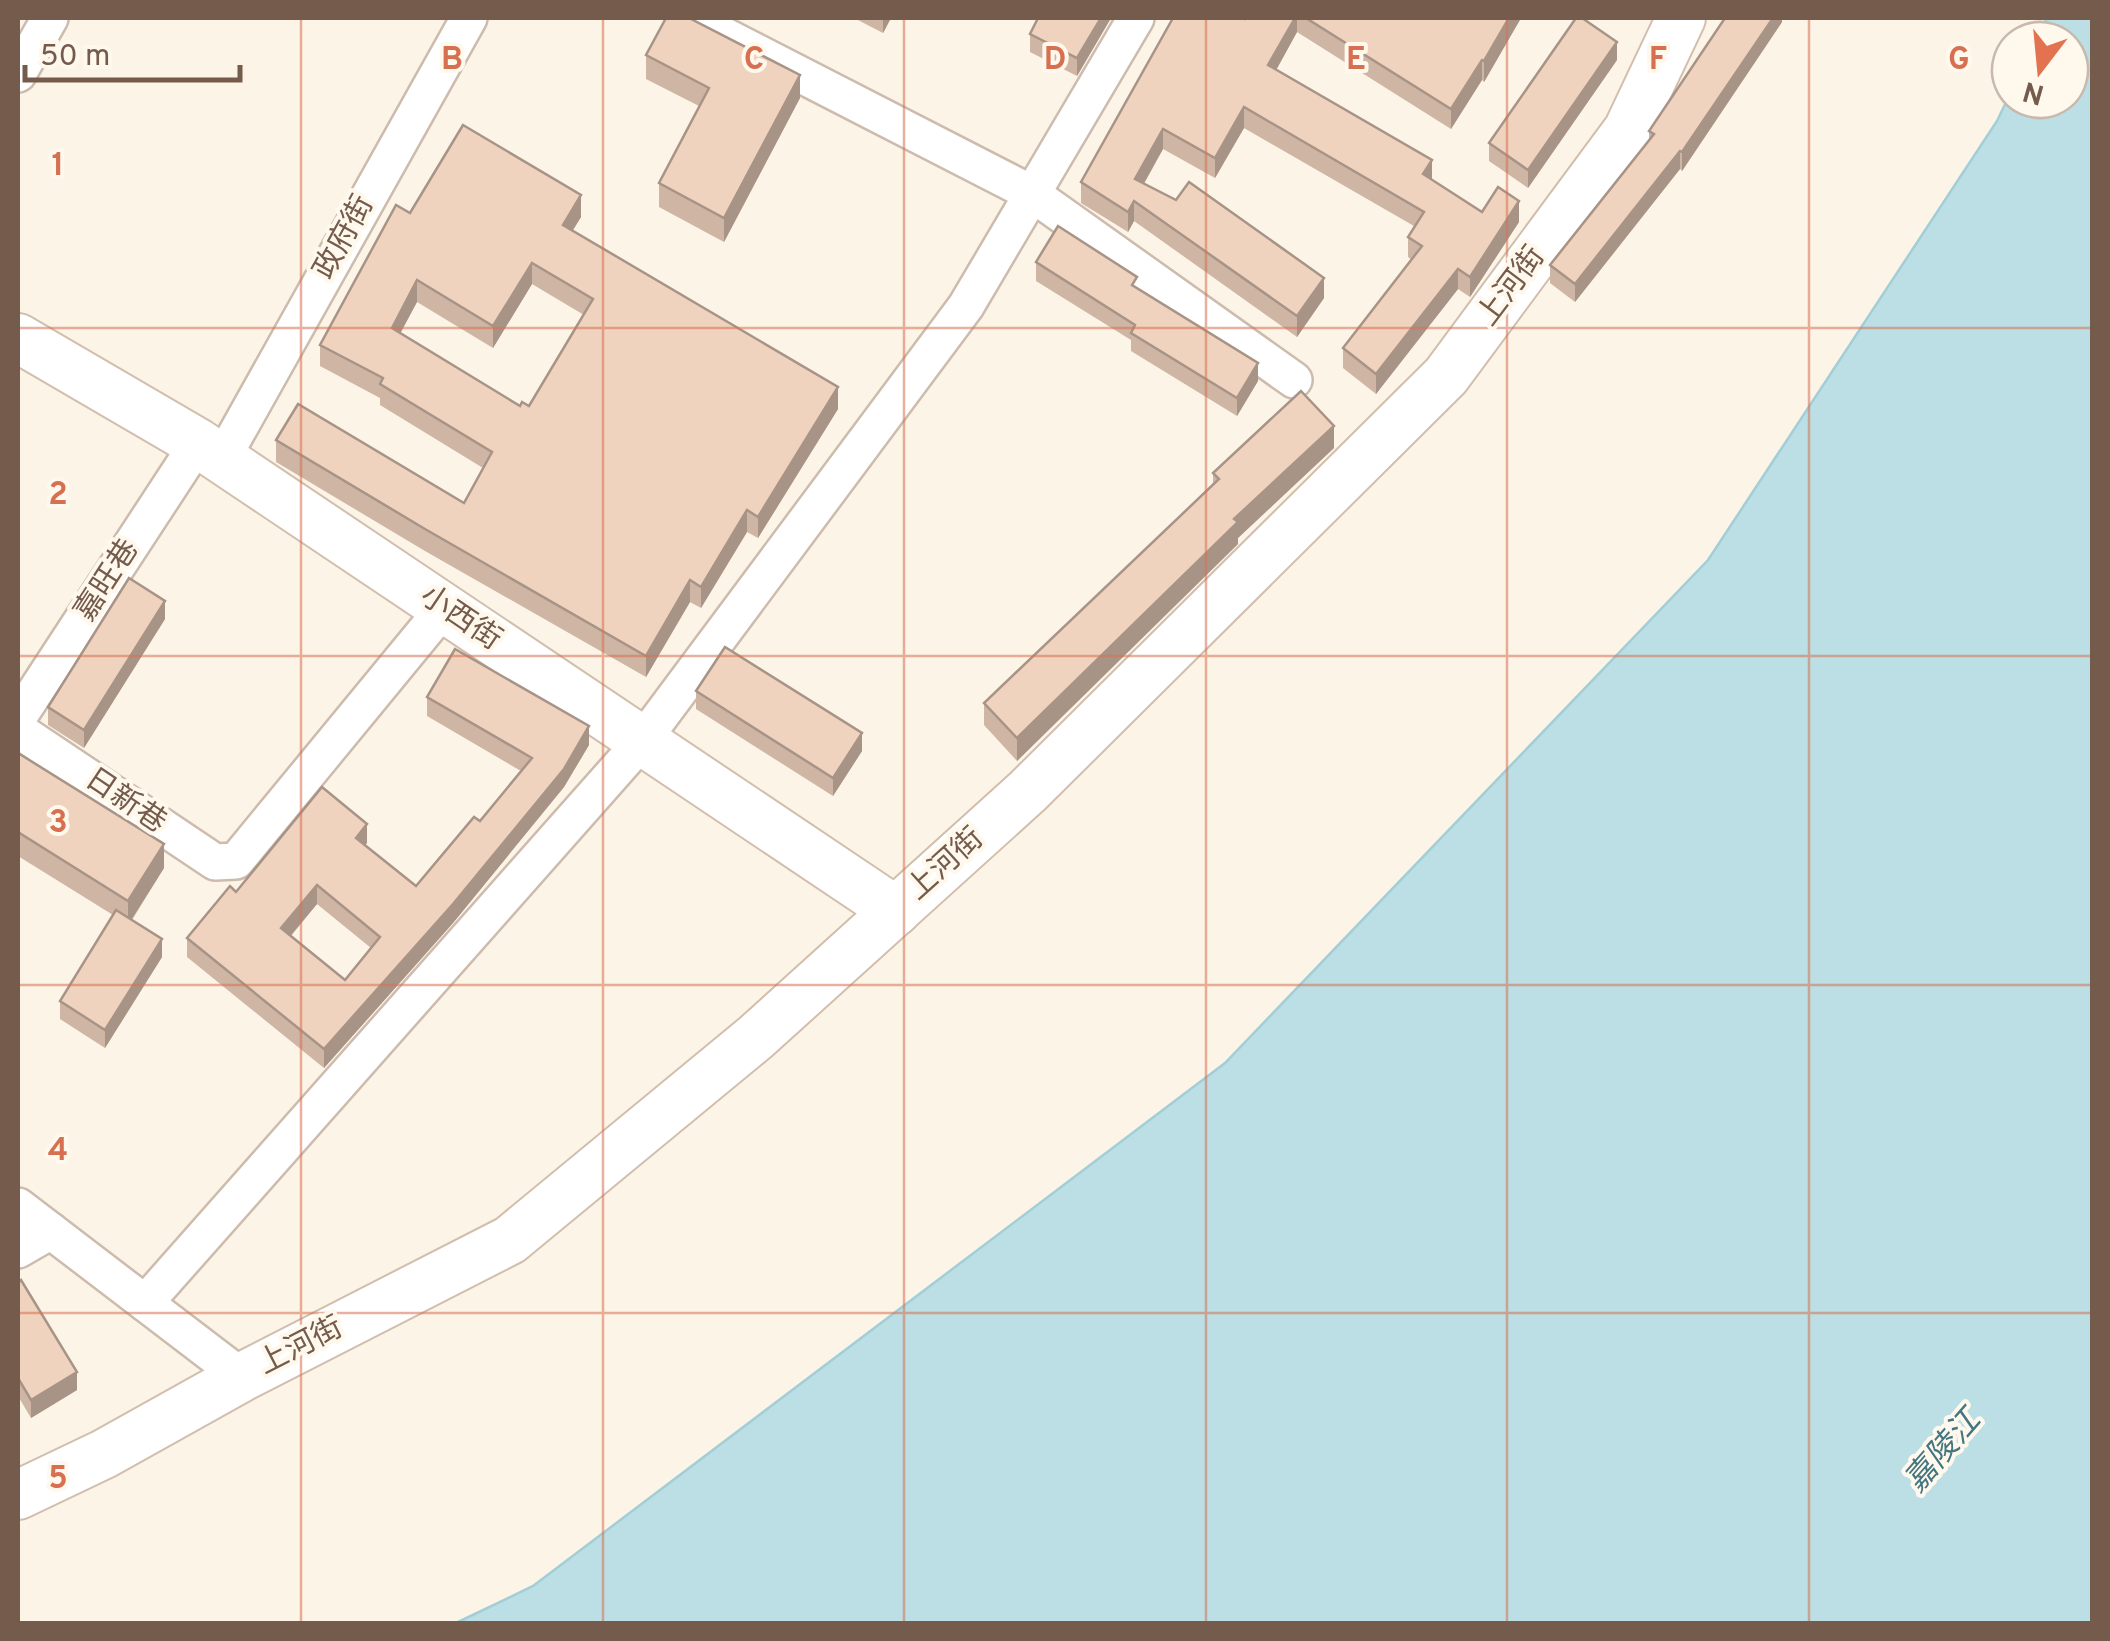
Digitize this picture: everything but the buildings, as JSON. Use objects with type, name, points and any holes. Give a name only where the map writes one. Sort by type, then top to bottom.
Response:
[{"type":"street","points":[[18,74],[50,18]]},
{"type":"street","name":"政府街","points":[[210,451],[469,18]]},
{"type":"street","points":[[690,18],[1031,192],[1294,380]]},
{"type":"street","points":[[145,1303],[642,741],[966,306],[1136,18]]},
{"type":"street","name":"上河街","points":[[18,1495],[104,1454],[242,1377],[510,1240],[756,1037],[1028,791],[1446,376],[1628,130],[1682,18]]},
{"type":"street","name":"小西街","points":[[18,338],[210,451],[896,910]]},
{"type":"street","name":"嘉旺巷","points":[[18,718],[210,451]]},
{"type":"street","name":"日新巷","points":[[18,730],[214,862],[236,861],[444,608]]},
{"type":"street","points":[[18,1206],[242,1377]]},
{"type":"street","points":[[18,1250],[51,1231]]},
{"type":"water","name":"嘉陵江","points":[[2092,18],[2092,1623],[456,1623],[533,1586],[1225,1063],[1708,560],[1997,120],[2090,120],[2090,20],[2046,20]]}]
